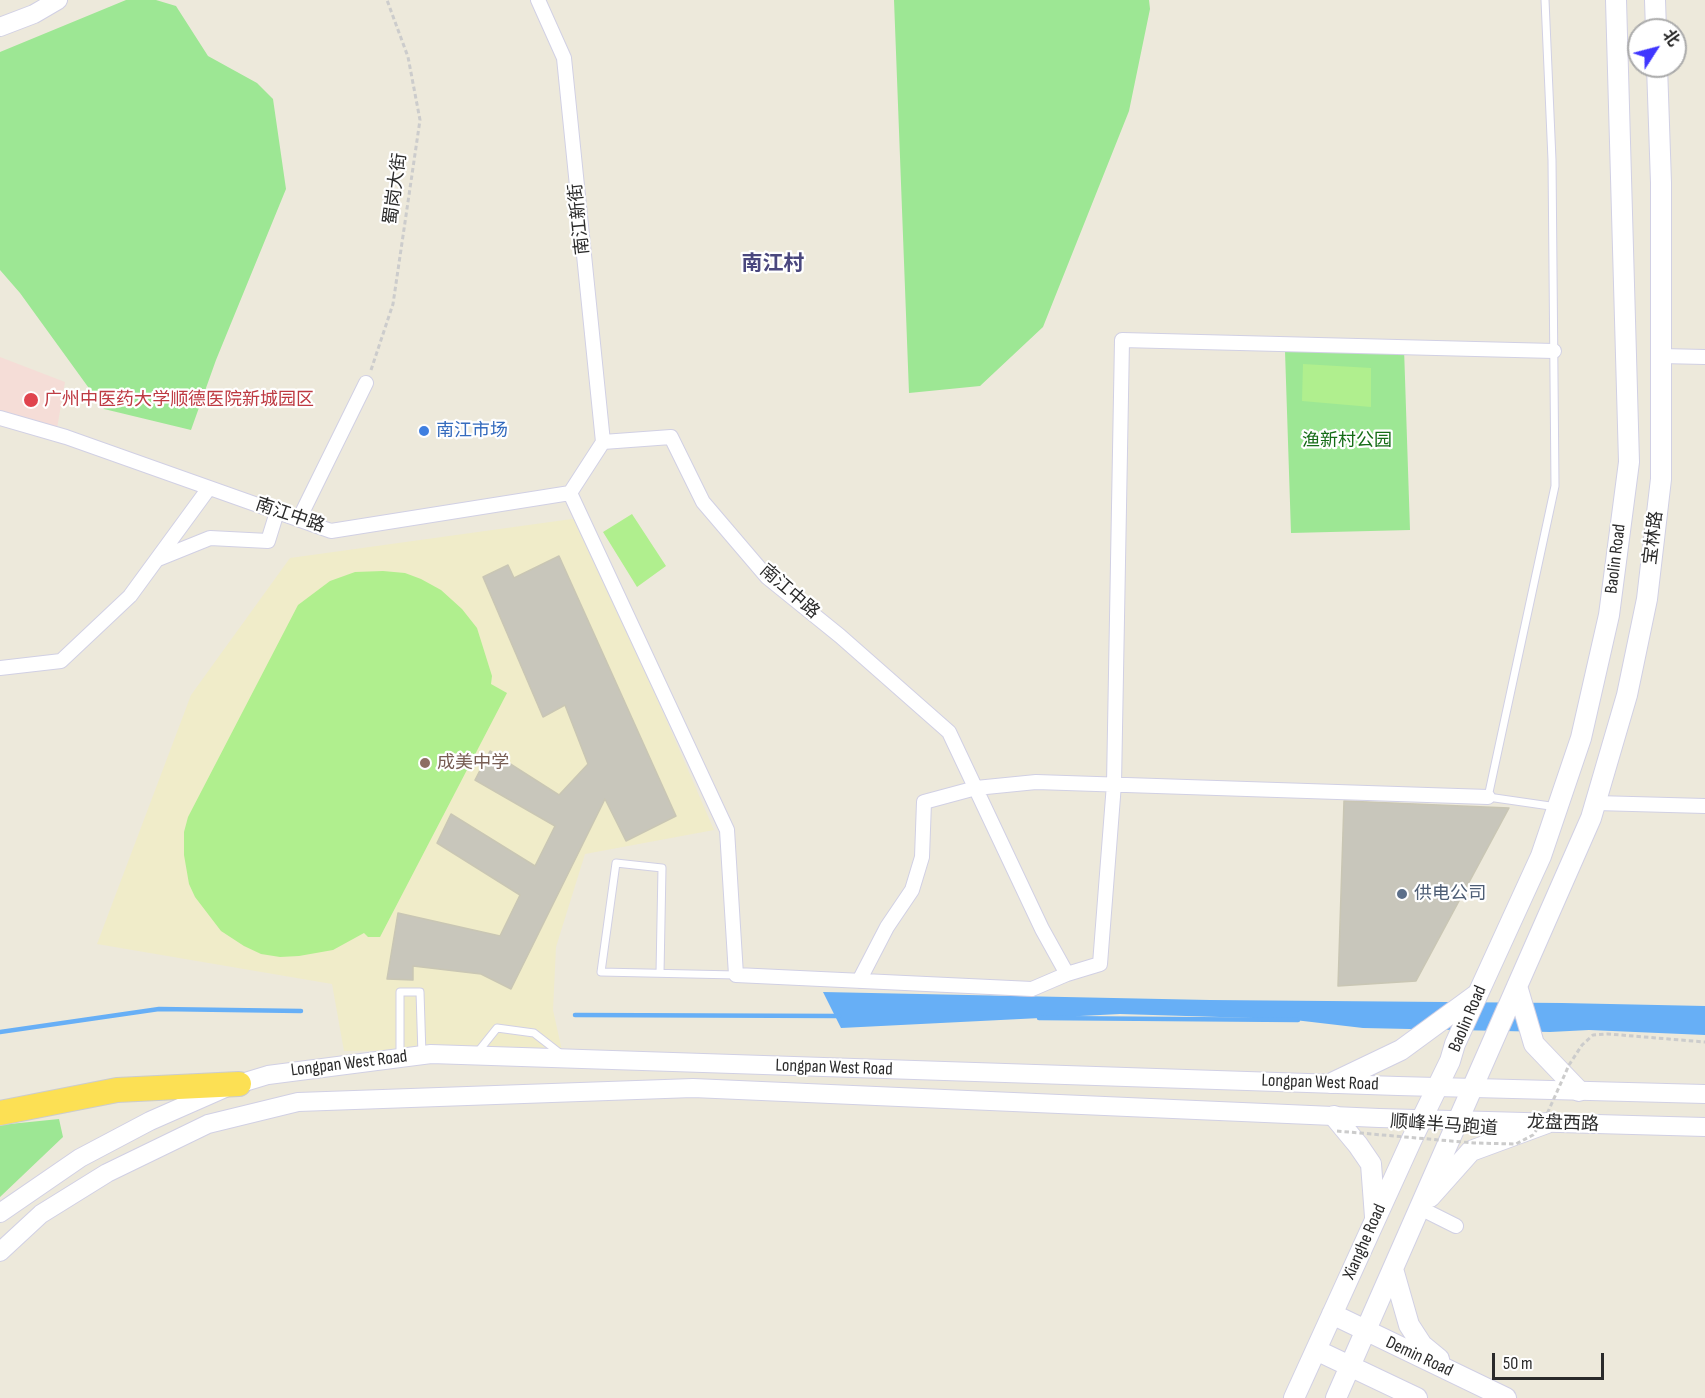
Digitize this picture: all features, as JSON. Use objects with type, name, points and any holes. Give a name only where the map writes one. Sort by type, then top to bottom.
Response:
[{"type":"highway","points":[[0,1113],[117,1090],[239,1084]]},
{"type":"main road","name":"Baolin Road","points":[[1436,1087],[1450,1061],[1455,1044],[1541,856],[1581,738],[1609,615],[1629,462],[1616,0]]},
{"type":"main road","points":[[1655,0],[1656,18]]},
{"type":"main road","name":"宝林路","points":[[1336,1398],[1591,818],[1627,695],[1647,598],[1661,479],[1661,183],[1657,78]]},
{"type":"main road","points":[[1517,986],[1534,1044],[1579,1091]]},
{"type":"main road","points":[[1332,1083],[1406,1047],[1479,993]]},
{"type":"main road","name":"Xianghe Road","points":[[1294,1398],[1436,1087]]},
{"type":"main road","points":[[1336,1123],[1358,1144],[1371,1164],[1375,1220]]},
{"type":"main road","points":[[1420,1208],[1471,1151],[1547,1123]]},
{"type":"main road","points":[[1393,1269],[1409,1325],[1422,1345],[1457,1375]]},
{"type":"main road","name":"Demin Road","points":[[1332,1314],[1506,1398]]},
{"type":"main road","points":[[1316,1350],[1417,1398]]},
{"type":"street","points":[[0,27],[34,14],[58,0]]},
{"type":"street","name":"南江新街","points":[[538,0],[564,58],[603,442]]},
{"type":"street","points":[[603,442],[570,493],[727,830],[736,975],[1032,989],[1067,974],[1100,964],[1114,784],[1122,340],[1554,351]]},
{"type":"street","points":[[1661,356],[1705,357]]},
{"type":"street","points":[[298,519],[366,383]]},
{"type":"street","name":"南江中路","points":[[0,418],[66,437],[332,531],[570,493]]},
{"type":"street","name":"南江中路","points":[[603,442],[671,437],[703,502],[767,578],[840,636],[949,732],[1042,929],[1067,974]]},
{"type":"street","points":[[0,668],[61,661],[130,596],[209,488]]},
{"type":"street","points":[[157,559],[210,538],[268,542],[277,512]]},
{"type":"street","points":[[859,981],[887,927],[912,890],[922,857],[924,802],[976,788],[1036,782],[1488,797]]},
{"type":"street","points":[[1596,803],[1705,806]]},
{"type":"street","name":"Longpan West Road","points":[[0,1213],[80,1158],[150,1121],[239,1084],[268,1075],[422,1055],[1705,1094]]},
{"type":"street","name":"Longpan West Road","points":[[0,1252],[41,1214],[107,1173],[208,1124],[298,1102],[693,1088],[1336,1123],[1421,1119]]},
{"type":"street","name":"龙盘西路","points":[[1421,1119],[1705,1127]]},
{"type":"street","points":[[1420,1208],[1456,1226]]},
{"type":"lane","points":[[1545,0],[1552,160],[1555,486],[1488,797],[1558,807]]},
{"type":"lane","points":[[660,973],[662,868],[616,863],[601,972],[736,975]]},
{"type":"lane","points":[[400,1058],[400,992],[420,992],[422,1055]]},
{"type":"lane","points":[[475,1056],[497,1028],[534,1033],[571,1060]]},
{"type":"path","name":"蜀岗大街","points":[[366,383],[393,304],[420,120],[408,57],[387,0]]},
{"type":"path","name":"顺峰半马跑道","points":[[1336,1123],[1474,1143],[1516,1144],[1533,1135],[1547,1114],[1569,1065],[1582,1045],[1593,1035],[1608,1034],[1705,1042]]},
{"type":"shaded area","name":"广州中医药大学顺德医院新城园区","points":[[0,357],[65,382],[56,434],[0,418]]},
{"type":"shaded area","name":"成美中学","points":[[579,518],[714,830],[585,854],[556,947],[553,1010],[563,1055],[470,1050],[344,1051],[332,984],[97,944],[191,695],[290,558]]},
{"type":"green space","points":[[126,0],[156,0],[176,6],[208,56],[257,83],[273,99],[286,189],[216,360],[191,430],[104,409],[20,293],[0,270],[0,52]]},
{"type":"green space","points":[[894,0],[1149,0],[1150,9],[1129,111],[1043,327],[980,386],[909,393]]},
{"type":"green space","name":"渔新村公园","points":[[1404,348],[1410,530],[1291,533],[1285,351]]},
{"type":"green space","points":[[1303,364],[1371,368],[1371,407],[1302,401]]},
{"type":"green space","points":[[632,514],[666,566],[637,587],[603,532]]},
{"type":"green space","points":[[355,572],[405,573],[421,579],[441,590],[462,609],[477,628],[492,676],[491,684],[507,693],[380,937],[368,937],[364,933],[333,950],[299,956],[280,957],[261,954],[221,931],[195,897],[189,884],[184,855],[184,832],[188,817],[298,605],[330,581]]},
{"type":"green space","points":[[59,1119],[63,1137],[0,1197],[0,1125]]},
{"type":"water","points":[[823,992],[1210,1000],[1705,1006],[1705,1035],[1589,1030],[1550,1032],[1363,1028],[1286,1019],[1120,1014],[841,1028]]},
{"type":"building","points":[[559,556],[676,816],[626,841],[605,799],[511,989],[481,974],[413,966],[413,980],[387,979],[398,913],[500,936],[520,895],[437,843],[451,814],[535,866],[555,826],[475,780],[490,751],[559,795],[588,764],[565,705],[543,717],[483,577],[508,565],[514,578]]},
{"type":"building","name":"供电公司","points":[[1344,801],[1509,808],[1416,981],[1338,986]]},
{"type":"waterway","points":[[0,1032],[159,1009],[301,1011]]},
{"type":"waterway","points":[[575,1015],[839,1016]]},
{"type":"waterway","points":[[1039,1018],[1298,1020]]},
{"type":"place","name":"广州中医药大学顺德医院新城园区","points":[[31,400]]},
{"type":"place","name":"南江市场","points":[[424,431]]},
{"type":"place","name":"成美中学","points":[[425,763]]},
{"type":"place","name":"供电公司","points":[[1402,894]]},
{"type":"district","name":"南江村","points":[[773,265]]}]
